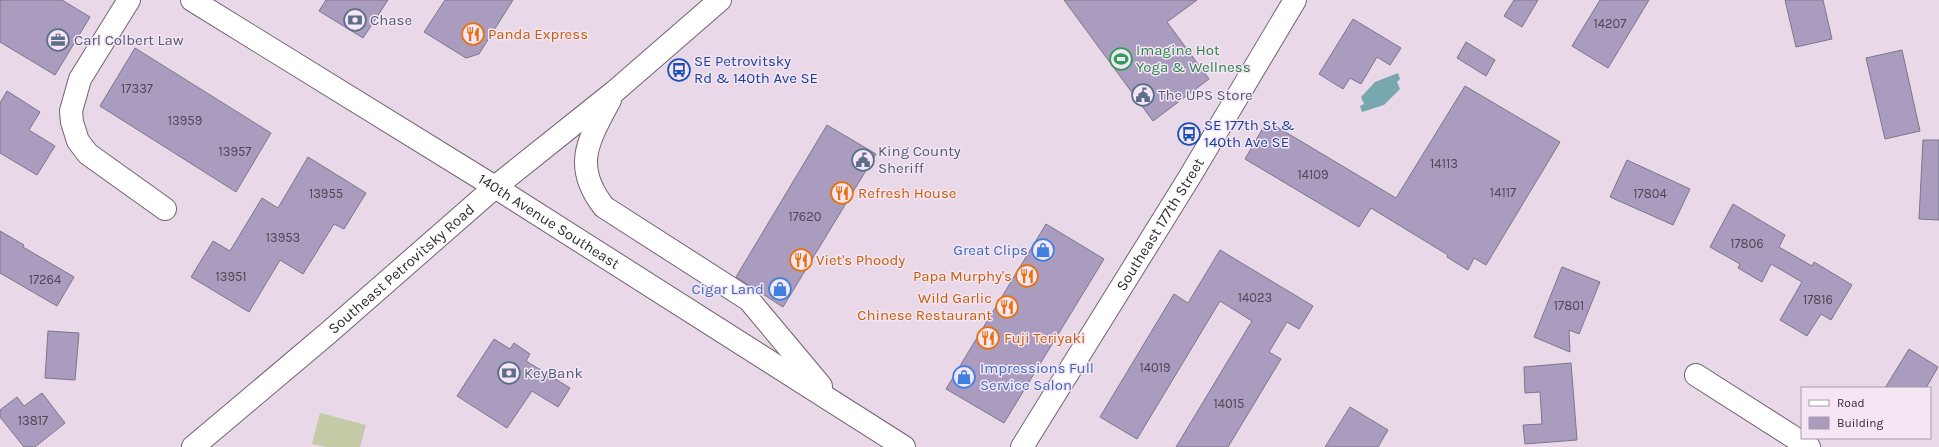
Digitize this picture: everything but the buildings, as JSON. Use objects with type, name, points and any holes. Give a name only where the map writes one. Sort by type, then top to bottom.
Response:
[{"type":"main road","points":[[129,0],[80,79],[71,111],[72,122],[78,141],[88,154],[165,209]]},
{"type":"main road","name":"140th Avenue Southeast","points":[[192,0],[494,187],[904,447]]},
{"type":"main road","name":"Southeast Petrovitsky Road","points":[[193,447],[327,334],[494,187],[614,92],[720,0]]},
{"type":"main road","name":"Southeast 177th Street","points":[[1022,447],[1189,178],[1295,0]]},
{"type":"main road","points":[[614,92],[593,131],[586,153],[587,177],[594,194],[604,207],[749,300],[834,403]]},
{"type":"main road","points":[[1696,375],[1809,447]]},
{"type":"green space","points":[[320,413],[366,425],[360,447],[326,447],[312,444]]},
{"type":"water","points":[[1398,73],[1400,79],[1397,82],[1400,89],[1384,105],[1362,112],[1360,106],[1364,104],[1361,97],[1375,82]]},
{"type":"place","name":"Chase","points":[[355,20]]},
{"type":"place","name":"Panda Express","points":[[473,34]]},
{"type":"place","name":"Carl Colbert Law","points":[[58,40]]},
{"type":"place","name":"Imagine Hot Yoga & Wellness","points":[[1121,59]]},
{"type":"place","name":"SE Petrovitsky Rd & 140th Ave SE","points":[[679,70]]},
{"type":"place","name":"The UPS Store","points":[[1143,95]]},
{"type":"place","name":"SE 177th St & 140th Ave SE","points":[[1189,134]]},
{"type":"place","name":"King County Sheriff","points":[[863,160]]},
{"type":"place","name":"Refresh House","points":[[842,193]]},
{"type":"place","name":"Great Clips","points":[[1043,250]]},
{"type":"place","name":"Viet's Phoody","points":[[801,260]]},
{"type":"place","name":"Papa Murphy's","points":[[1027,276]]},
{"type":"place","name":"Cigar Land","points":[[780,289]]},
{"type":"place","name":"Wild Garlic Chinese Restaurant","points":[[1007,307]]},
{"type":"place","name":"Fuji Teriyaki","points":[[988,338]]},
{"type":"place","name":"KeyBank","points":[[509,373]]},
{"type":"place","name":"Impressions Full Service Salon","points":[[964,377]]}]
